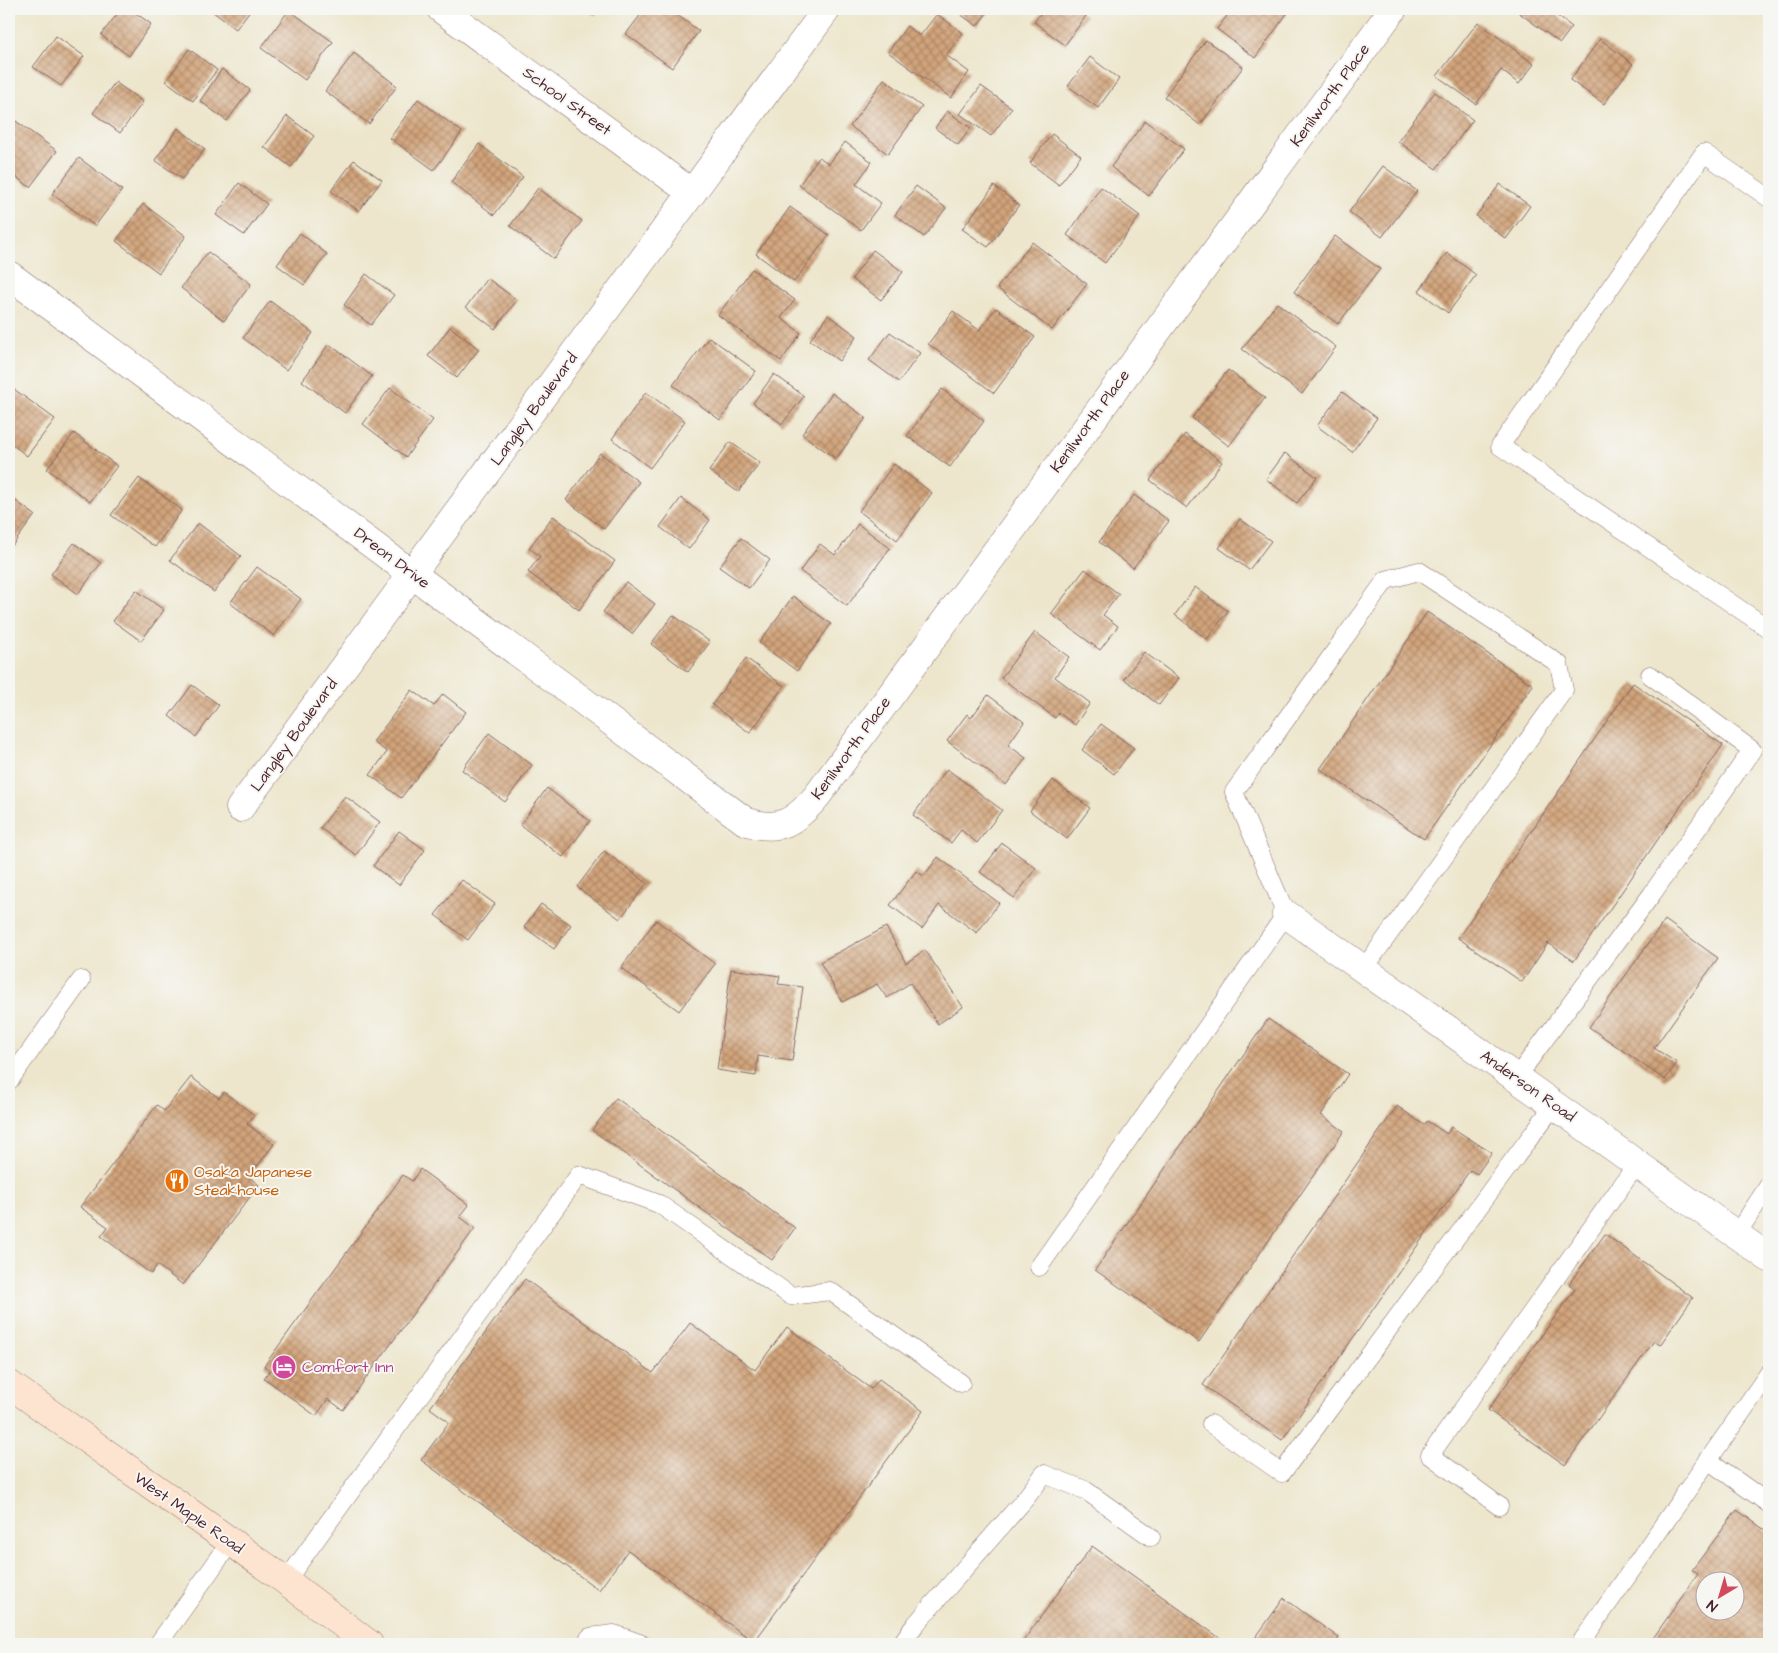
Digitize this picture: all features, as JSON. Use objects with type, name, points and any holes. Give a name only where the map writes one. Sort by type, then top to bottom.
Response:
[{"type":"main road","name":"West Maple Road","points":[[9,1384],[286,1581],[369,1644]]},
{"type":"street","name":"School Street","points":[[441,9],[692,193]]},
{"type":"street","name":"Langley Boulevard","points":[[240,808],[828,9]]},
{"type":"street","name":"Kenilworth Place","points":[[780,825],[791,821],[804,811],[817,796],[1393,9]]},
{"type":"street","name":"Dreon Drive","points":[[9,275],[745,821],[762,827],[780,825]]},
{"type":"street","name":"Anderson Road","points":[[1286,914],[1769,1258]]},
{"type":"lane","points":[[1769,198],[1704,153],[1500,446],[1769,629]]},
{"type":"lane","points":[[1038,1267],[1286,914],[1234,792],[1386,580],[1418,571],[1559,664],[1564,690],[1363,970]]},
{"type":"lane","points":[[1516,1078],[1652,894],[1752,750],[1650,675]]},
{"type":"lane","points":[[9,1081],[81,980]]},
{"type":"lane","points":[[1211,1424],[1282,1473],[1554,1105]]},
{"type":"lane","points":[[1499,1506],[1430,1454],[1637,1164]]},
{"type":"lane","points":[[286,1581],[579,1174],[658,1204],[791,1296],[830,1291],[961,1383]]},
{"type":"lane","points":[[1736,1235],[1769,1185]]},
{"type":"lane","points":[[1580,1644],[1769,1373]]},
{"type":"lane","points":[[1708,1460],[1769,1504]]},
{"type":"lane","points":[[902,1644],[915,1625],[1025,1499],[1044,1474],[1085,1490],[1150,1537]]},
{"type":"lane","points":[[158,1644],[230,1543]]},
{"type":"lane","points":[[585,1644],[590,1637],[614,1634],[642,1644]]},
{"type":"building","points":[[121,9],[130,9],[151,24],[129,56],[101,35]]},
{"type":"building","points":[[209,9],[251,9],[236,29]]},
{"type":"building","points":[[586,9],[600,9],[595,15]]},
{"type":"building","points":[[645,9],[669,9],[699,31],[672,68],[626,34]]},
{"type":"building","points":[[953,9],[990,9],[977,26]]},
{"type":"building","points":[[1044,9],[1077,9],[1086,16],[1065,45],[1034,22]]},
{"type":"building","points":[[1232,9],[1287,9],[1289,11],[1255,58],[1217,29]]},
{"type":"building","points":[[1514,9],[1548,9],[1572,27],[1560,43]]},
{"type":"building","points":[[289,10],[333,42],[305,80],[261,48]]},
{"type":"building","points":[[937,14],[963,33],[946,55],[969,72],[951,98],[888,52],[907,26],[920,36]]},
{"type":"building","points":[[1478,22],[1534,64],[1519,84],[1501,70],[1476,104],[1437,76]]},
{"type":"building","points":[[56,36],[84,56],[61,86],[33,67]]},
{"type":"building","points":[[1600,39],[1633,64],[1604,104],[1570,80]]},
{"type":"building","points":[[1206,40],[1243,67],[1200,125],[1164,97]]},
{"type":"building","points":[[189,49],[217,70],[193,101],[166,81]]},
{"type":"building","points":[[354,53],[397,86],[369,124],[325,91]]},
{"type":"building","points":[[1090,57],[1119,79],[1098,108],[1068,86]]},
{"type":"building","points":[[222,69],[250,90],[227,121],[200,101]]},
{"type":"building","points":[[884,79],[922,107],[888,154],[850,126]]},
{"type":"building","points":[[115,82],[143,102],[120,133],[93,113]]},
{"type":"building","points":[[981,86],[1012,108],[991,136],[960,114]]},
{"type":"building","points":[[1435,92],[1473,120],[1436,169],[1398,141]]},
{"type":"building","points":[[418,99],[462,132],[434,170],[390,138]]},
{"type":"building","points":[[947,111],[971,128],[958,145],[935,128]]},
{"type":"building","points":[[287,116],[314,136],[291,167],[264,147]]},
{"type":"building","points":[[13,119],[57,151],[30,187],[9,172],[9,125]]},
{"type":"building","points":[[1145,121],[1184,149],[1149,196],[1111,167]]},
{"type":"building","points":[[178,128],[205,149],[182,179],[155,160]]},
{"type":"building","points":[[1052,134],[1081,156],[1059,185],[1030,163]]},
{"type":"building","points":[[845,142],[872,162],[856,184],[881,203],[861,230],[799,185],[819,157],[829,164]]},
{"type":"building","points":[[479,144],[523,177],[494,215],[451,182]]},
{"type":"building","points":[[79,158],[122,190],[95,226],[52,194]]},
{"type":"building","points":[[354,160],[382,180],[359,211],[331,191]]},
{"type":"building","points":[[1383,166],[1417,191],[1382,237],[1349,212]]},
{"type":"building","points":[[239,183],[267,204],[244,235],[216,215]]},
{"type":"building","points":[[1500,184],[1530,206],[1506,239],[1476,216]]},
{"type":"building","points":[[916,186],[946,208],[924,237],[895,215]]},
{"type":"building","points":[[994,186],[1019,205],[988,247],[962,229]]},
{"type":"building","points":[[1101,187],[1140,216],[1105,263],[1067,235]]},
{"type":"building","points":[[538,188],[582,221],[554,259],[510,226]]},
{"type":"building","points":[[143,204],[186,236],[159,273],[116,241]]},
{"type":"building","points":[[790,207],[829,235],[794,282],[756,254]]},
{"type":"building","points":[[300,233],[327,254],[304,285],[277,265]]},
{"type":"building","points":[[1335,236],[1380,269],[1338,324],[1294,292]]},
{"type":"building","points":[[1032,242],[1087,284],[1052,330],[997,288]]},
{"type":"building","points":[[873,250],[903,272],[881,300],[852,279]]},
{"type":"building","points":[[208,252],[251,284],[224,321],[181,288]]},
{"type":"building","points":[[1447,253],[1476,275],[1448,313],[1419,291]]},
{"type":"building","points":[[752,269],[795,300],[781,318],[801,333],[781,361],[718,315]]},
{"type":"building","points":[[366,274],[394,295],[371,325],[344,305]]},
{"type":"building","points":[[487,278],[517,300],[495,329],[466,307]]},
{"type":"building","points":[[270,301],[313,333],[286,370],[243,338]]},
{"type":"building","points":[[1277,303],[1336,347],[1302,394],[1242,349]]},
{"type":"building","points":[[996,308],[1035,337],[994,393],[928,344],[953,311],[979,330]]},
{"type":"building","points":[[828,315],[857,336],[839,361],[810,340]]},
{"type":"building","points":[[450,327],[479,349],[457,378],[428,356]]},
{"type":"building","points":[[890,332],[920,353],[899,382],[869,360]]},
{"type":"building","points":[[709,337],[756,371],[720,420],[673,385]]},
{"type":"building","points":[[329,344],[372,376],[345,413],[302,381]]},
{"type":"building","points":[[1228,370],[1265,398],[1229,446],[1192,418]]},
{"type":"building","points":[[774,374],[804,396],[782,424],[753,403]]},
{"type":"building","points":[[11,387],[55,419],[27,456],[9,442],[9,390]]},
{"type":"building","points":[[390,388],[433,420],[406,457],[363,424]]},
{"type":"building","points":[[942,389],[984,421],[950,467],[907,436]]},
{"type":"building","points":[[646,392],[685,421],[650,468],[612,439]]},
{"type":"building","points":[[1342,392],[1377,418],[1352,452],[1317,426]]},
{"type":"building","points":[[832,393],[866,418],[836,459],[802,434]]},
{"type":"building","points":[[74,433],[117,466],[90,502],[47,469]]},
{"type":"building","points":[[1185,434],[1222,462],[1187,508],[1150,480]]},
{"type":"building","points":[[730,442],[760,463],[738,492],[709,471]]},
{"type":"building","points":[[600,453],[639,482],[604,529],[566,500]]},
{"type":"building","points":[[1285,453],[1317,477],[1297,503],[1266,479]]},
{"type":"building","points":[[894,464],[932,493],[897,540],[859,511]]},
{"type":"building","points":[[139,478],[182,510],[155,547],[111,515]]},
{"type":"building","points":[[1134,495],[1169,521],[1133,568],[1099,542]]},
{"type":"building","points":[[9,496],[35,515],[12,546],[9,544]]},
{"type":"building","points":[[681,498],[710,520],[689,549],[660,527]]},
{"type":"building","points":[[553,516],[615,561],[579,610],[528,572],[540,556],[529,548]]},
{"type":"building","points":[[1240,519],[1271,541],[1249,570],[1219,548]]},
{"type":"building","points":[[198,523],[241,556],[214,592],[170,560]]},
{"type":"building","points":[[858,524],[890,548],[847,606],[800,571],[820,544],[835,555]]},
{"type":"building","points":[[741,538],[770,560],[749,588],[719,567]]},
{"type":"building","points":[[74,543],[101,563],[78,594],[51,574]]},
{"type":"building","points":[[257,567],[301,599],[274,636],[230,603]]},
{"type":"building","points":[[1085,569],[1119,594],[1103,615],[1118,626],[1100,650],[1051,614]]},
{"type":"building","points":[[626,582],[655,604],[632,634],[603,612]]},
{"type":"building","points":[[1195,587],[1228,611],[1207,639],[1175,615]]},
{"type":"building","points":[[136,590],[164,610],[141,641],[113,621]]},
{"type":"building","points":[[793,596],[831,624],[797,671],[759,643]]},
{"type":"building","points":[[1427,612],[1533,685],[1424,839],[1320,769]]},
{"type":"building","points":[[673,615],[710,642],[688,672],[651,644]]},
{"type":"building","points":[[1035,632],[1069,657],[1055,677],[1090,703],[1075,725],[1059,713],[1055,718],[1001,678]]},
{"type":"building","points":[[1144,652],[1179,678],[1159,705],[1124,679]]},
{"type":"building","points":[[746,658],[784,686],[750,733],[712,705]]},
{"type":"building","points":[[1633,683],[1723,745],[1574,961],[1548,943],[1522,982],[1458,938]]},
{"type":"building","points":[[192,685],[219,705],[196,737],[169,716]]},
{"type":"building","points":[[412,690],[434,706],[443,694],[466,712],[401,798],[370,775],[387,752],[373,742]]},
{"type":"building","points":[[988,695],[1024,722],[1008,745],[1026,758],[1006,785],[947,741],[967,714],[971,718]]},
{"type":"building","points":[[1101,724],[1134,748],[1114,774],[1082,750]]},
{"type":"building","points":[[489,733],[532,765],[505,802],[462,770]]},
{"type":"building","points":[[947,769],[1002,810],[977,843],[961,830],[951,843],[913,815]]},
{"type":"building","points":[[1053,780],[1090,808],[1067,839],[1030,811]]},
{"type":"building","points":[[547,788],[590,821],[563,857],[520,825]]},
{"type":"building","points":[[345,796],[380,822],[356,855],[320,828]]},
{"type":"building","points":[[399,831],[425,850],[399,885],[373,866]]},
{"type":"building","points":[[1002,843],[1036,868],[1014,898],[980,872]]},
{"type":"building","points":[[604,851],[647,883],[620,919],[577,887]]},
{"type":"building","points":[[938,857],[999,903],[977,933],[939,905],[922,929],[890,905],[916,871],[924,876]]},
{"type":"building","points":[[462,880],[495,904],[468,940],[435,915]]},
{"type":"building","points":[[541,904],[571,925],[554,949],[524,927]]},
{"type":"building","points":[[656,920],[715,964],[679,1011],[621,968]]},
{"type":"building","points":[[1665,920],[1718,958],[1654,1048],[1677,1063],[1665,1080],[1589,1027]]},
{"type":"building","points":[[886,927],[906,963],[925,950],[963,1007],[938,1024],[910,983],[887,998],[877,984],[842,1002],[820,962]]},
{"type":"building","points":[[731,969],[780,976],[778,984],[803,987],[792,1061],[758,1056],[756,1076],[717,1070]]},
{"type":"building","points":[[1268,1019],[1348,1074],[1321,1115],[1344,1131],[1199,1342],[1095,1270]]},
{"type":"building","name":"Osaka Japanese Steakhouse","points":[[191,1077],[219,1098],[224,1092],[254,1115],[247,1124],[274,1144],[249,1177],[259,1185],[183,1285],[157,1265],[151,1274],[101,1236],[108,1227],[80,1207],[157,1105],[164,1111]]},
{"type":"building","points":[[616,1098],[795,1228],[772,1260],[592,1130]]},
{"type":"building","points":[[1397,1106],[1424,1125],[1427,1121],[1447,1134],[1451,1127],[1492,1153],[1477,1174],[1470,1170],[1282,1440],[1203,1385]]},
{"type":"building","points":[[420,1169],[469,1205],[460,1217],[475,1228],[343,1410],[328,1399],[316,1416],[264,1378],[270,1370],[264,1366],[403,1175],[412,1181]]},
{"type":"building","points":[[1605,1234],[1693,1298],[1660,1345],[1654,1341],[1565,1465],[1488,1410],[1575,1289],[1569,1284]]},
{"type":"building","points":[[525,1279],[653,1373],[690,1323],[755,1370],[787,1327],[871,1389],[879,1379],[923,1411],[754,1642],[628,1550],[599,1590],[421,1460],[449,1422],[430,1408]]},
{"type":"building","points":[[1737,1510],[1769,1533],[1769,1644],[1649,1644],[1696,1577],[1696,1620],[1746,1620],[1746,1570],[1696,1570],[1696,1573],[1692,1570]]},
{"type":"building","points":[[1092,1546],[1228,1644],[1021,1644]]},
{"type":"building","points":[[1284,1598],[1339,1638],[1334,1644],[1251,1644]]},
{"type":"place","name":"Osaka Japanese Steakhouse","points":[[177,1181]]},
{"type":"place","name":"Comfort Inn","points":[[284,1367]]}]
